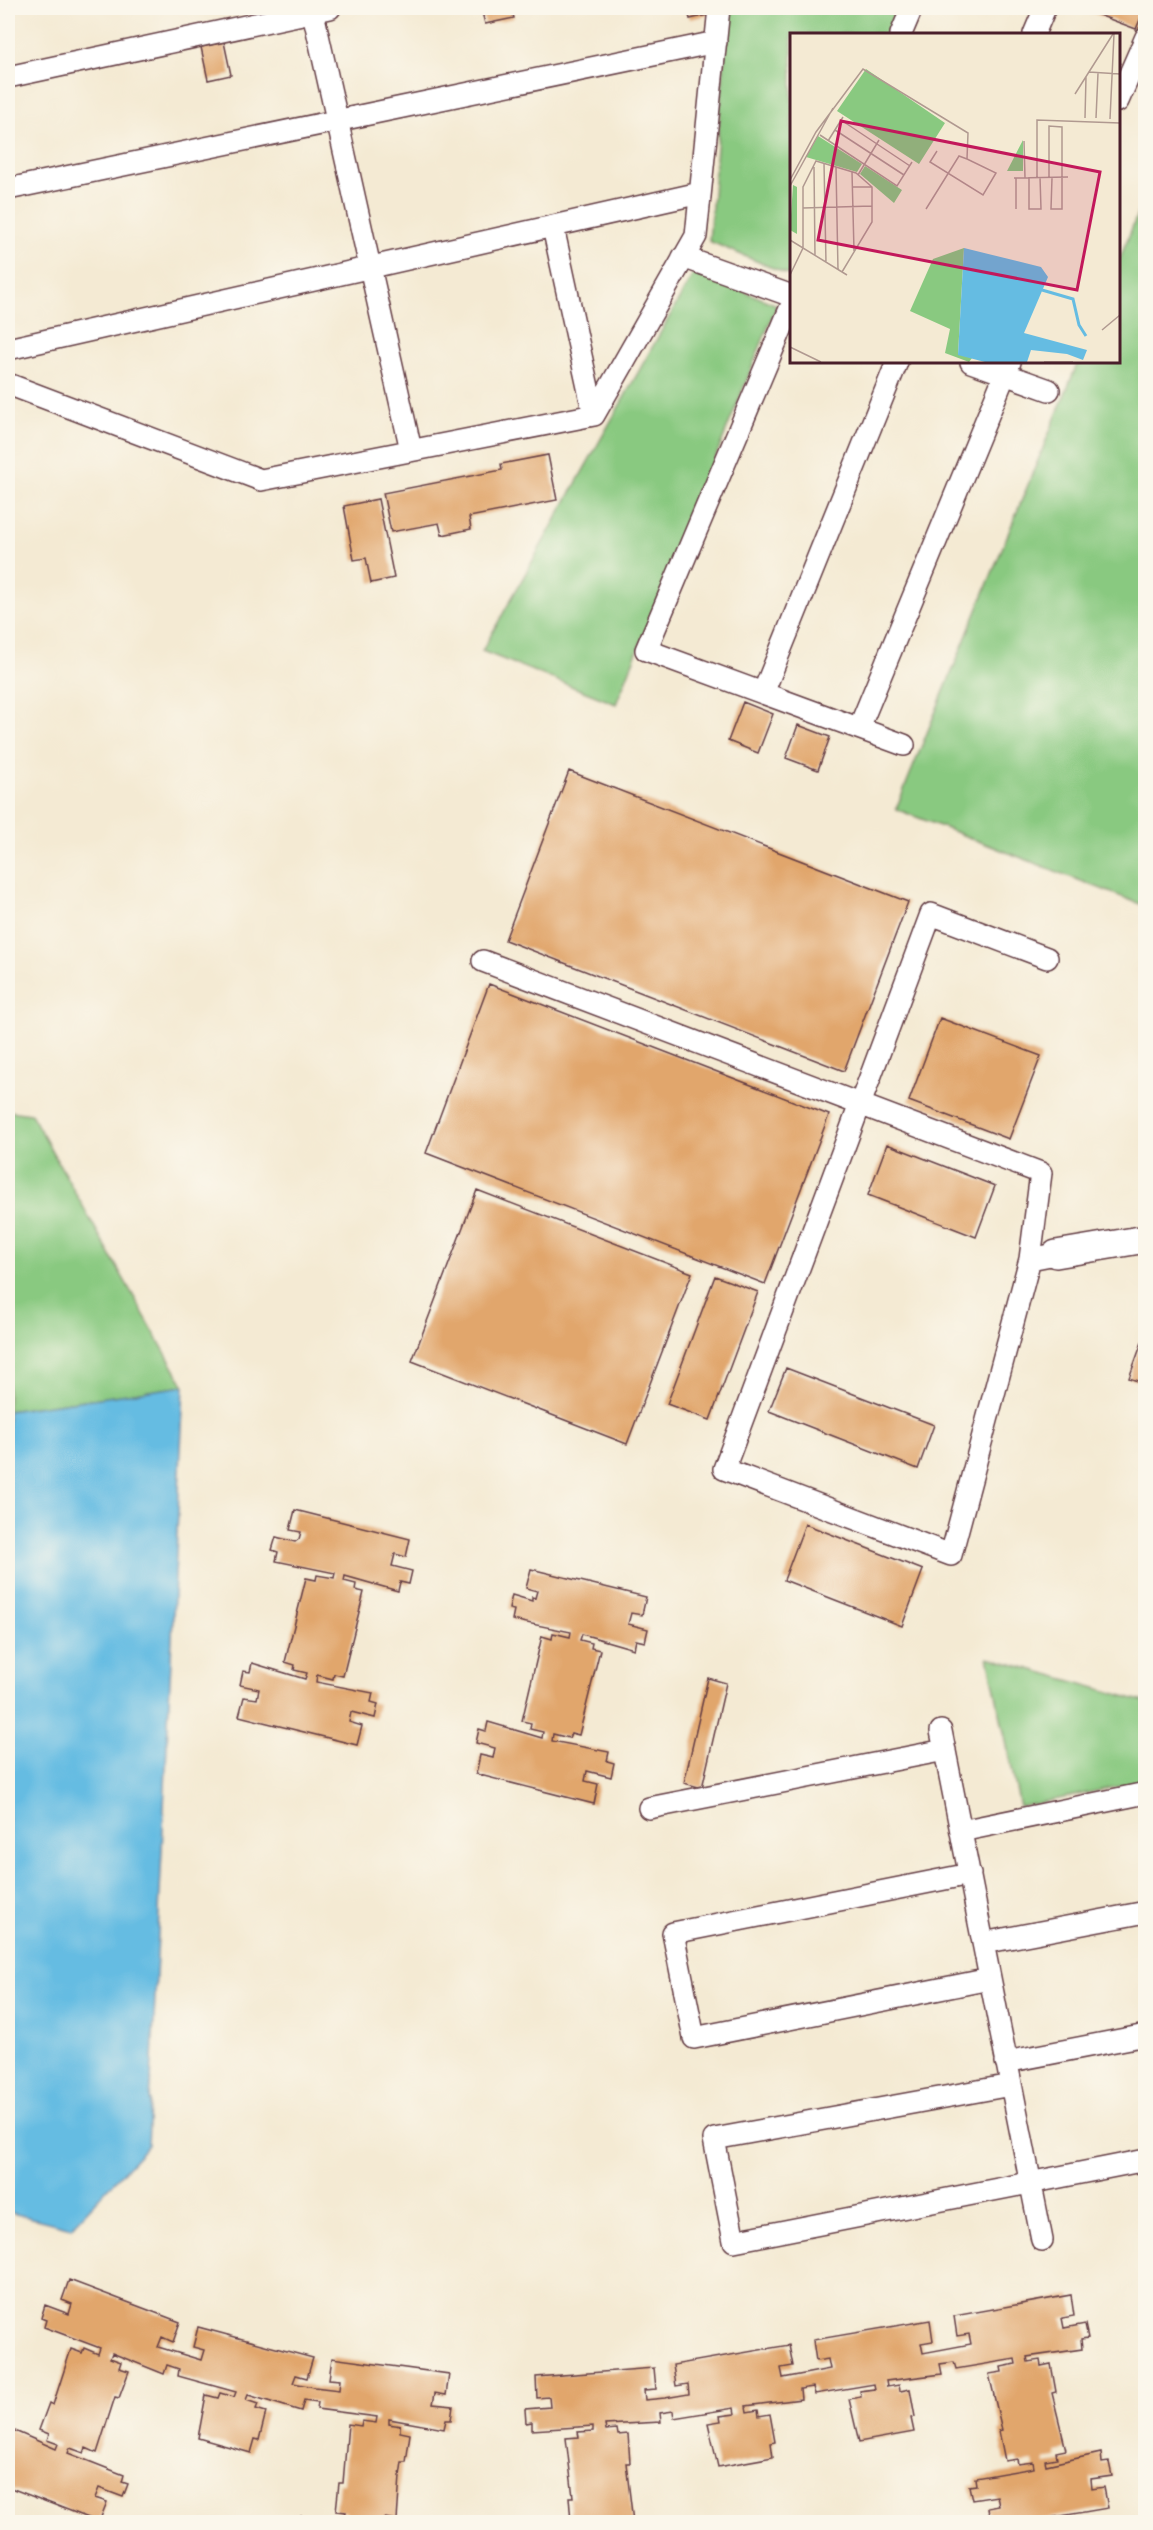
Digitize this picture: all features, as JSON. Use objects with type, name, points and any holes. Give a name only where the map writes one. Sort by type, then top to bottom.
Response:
[{"type":"street","points":[[8,384],[261,480],[594,415],[696,236],[719,8]]},
{"type":"street","points":[[901,33],[912,8]]},
{"type":"street","points":[[1034,33],[1045,8]]},
{"type":"street","points":[[8,76],[318,9],[337,123],[411,450]]},
{"type":"street","points":[[1120,99],[1146,37]]},
{"type":"street","points":[[8,189],[337,123],[716,42]]},
{"type":"street","points":[[8,350],[700,194]]},
{"type":"street","points":[[553,226],[594,415]]},
{"type":"street","points":[[683,257],[790,295]]},
{"type":"street","points":[[790,309],[646,650],[904,745]]},
{"type":"street","points":[[763,693],[897,363]]},
{"type":"street","points":[[977,363],[1007,368],[1049,390]]},
{"type":"street","points":[[859,728],[1007,368]]},
{"type":"street","points":[[483,961],[860,1104],[1041,1173],[1030,1259],[951,1555],[724,1469],[860,1104],[931,914],[1047,958]]},
{"type":"street","points":[[1030,1259],[1146,1239]]},
{"type":"street","points":[[649,1808],[943,1740],[1042,2240]]},
{"type":"street","points":[[961,1831],[1146,1793]]},
{"type":"street","points":[[970,1874],[673,1933],[694,2038],[990,1979]]},
{"type":"street","points":[[983,1944],[1146,1912]]},
{"type":"street","points":[[1006,2062],[1146,2034]]},
{"type":"street","points":[[1011,2085],[714,2139],[734,2241],[1146,2160]]},
{"type":"green space","points":[[729,8],[897,8],[886,33],[790,33],[789,275],[709,241]]},
{"type":"green space","points":[[1145,195],[1145,906],[896,809],[1078,363],[1120,363],[1120,258]]},
{"type":"green space","points":[[695,271],[777,305],[616,704],[482,651]]},
{"type":"green space","points":[[8,1111],[31,1114],[184,1386],[8,1411]]},
{"type":"green space","points":[[988,1657],[1145,1702],[1145,1781],[1020,1807]]},
{"type":"water","points":[[184,1386],[148,2145],[71,2228],[8,2212],[8,1411]]},
{"type":"building","points":[[481,8],[511,8],[514,18],[485,24]]},
{"type":"building","points":[[687,8],[707,8],[708,15],[690,19]]},
{"type":"building","points":[[1080,8],[1145,8],[1136,29]]},
{"type":"building","points":[[224,42],[231,75],[208,80],[201,47]]},
{"type":"building","points":[[548,455],[557,500],[469,517],[471,529],[442,535],[439,523],[391,532],[383,493],[502,470],[501,464]]},
{"type":"building","points":[[378,499],[394,578],[371,583],[366,558],[354,560],[344,506]]},
{"type":"building","points":[[743,702],[773,714],[758,753],[728,741]]},
{"type":"building","points":[[798,725],[830,737],[818,770],[786,758]]},
{"type":"building","points":[[569,771],[908,902],[844,1071],[505,940]]},
{"type":"building","points":[[489,984],[829,1115],[765,1284],[426,1153]]},
{"type":"building","points":[[940,1018],[1041,1056],[1009,1139],[909,1101]]},
{"type":"building","points":[[887,1144],[995,1186],[976,1237],[868,1195]]},
{"type":"building","points":[[477,1190],[692,1273],[627,1444],[412,1361]]},
{"type":"building","points":[[715,1276],[758,1292],[710,1420],[667,1404]]},
{"type":"building","points":[[1146,1334],[1146,1384],[1129,1378]]},
{"type":"building","points":[[786,1368],[934,1425],[918,1469],[769,1411]]},
{"type":"building","points":[[295,1510],[410,1539],[406,1557],[395,1554],[392,1566],[412,1571],[409,1584],[400,1582],[398,1591],[345,1576],[344,1581],[356,1584],[355,1590],[364,1592],[343,1676],[334,1674],[333,1679],[317,1675],[316,1682],[373,1693],[371,1702],[378,1704],[375,1718],[351,1712],[349,1722],[362,1726],[357,1745],[239,1716],[244,1697],[257,1699],[259,1689],[240,1685],[243,1671],[250,1672],[252,1663],[305,1679],[307,1673],[294,1670],[295,1665],[285,1662],[306,1578],[316,1580],[317,1575],[334,1578],[335,1573],[276,1561],[278,1552],[272,1550],[276,1537],[295,1542],[299,1539],[301,1532],[290,1530]]},
{"type":"building","points":[[805,1524],[923,1570],[902,1626],[784,1580]]},
{"type":"building","points":[[531,1569],[646,1597],[642,1615],[631,1613],[628,1624],[648,1629],[645,1642],[636,1640],[634,1649],[582,1634],[580,1640],[592,1643],[591,1648],[600,1650],[579,1735],[571,1733],[569,1738],[553,1734],[552,1741],[609,1752],[607,1761],[614,1763],[611,1777],[587,1771],[585,1781],[598,1784],[594,1804],[476,1774],[480,1755],[493,1758],[495,1748],[476,1743],[479,1729],[486,1731],[488,1722],[542,1738],[543,1732],[530,1729],[531,1723],[522,1721],[542,1636],[552,1639],[553,1633],[570,1637],[571,1632],[512,1620],[514,1610],[509,1609],[512,1595],[532,1601],[532,1597],[535,1598],[537,1591],[526,1588]]},
{"type":"building","points":[[708,1678],[726,1683],[702,1788],[684,1783]]},
{"type":"building","points":[[69,2280],[180,2322],[173,2342],[162,2337],[158,2347],[201,2360],[204,2350],[193,2347],[198,2327],[313,2358],[307,2378],[296,2375],[293,2383],[339,2390],[340,2380],[329,2379],[332,2358],[449,2374],[446,2395],[435,2393],[433,2404],[453,2406],[451,2420],[446,2420],[444,2429],[389,2419],[389,2424],[400,2426],[400,2432],[410,2434],[406,2462],[402,2462],[397,2520],[385,2518],[384,2522],[357,2522],[357,2520],[345,2518],[346,2512],[336,2511],[339,2483],[343,2483],[348,2424],[361,2426],[362,2421],[376,2423],[377,2417],[317,2409],[318,2402],[304,2400],[301,2411],[248,2395],[246,2400],[258,2404],[256,2409],[266,2412],[259,2440],[255,2439],[251,2453],[198,2438],[206,2395],[218,2398],[220,2393],[234,2397],[236,2392],[178,2376],[179,2369],[167,2365],[164,2374],[112,2353],[110,2358],[121,2362],[119,2368],[129,2371],[119,2398],[115,2397],[97,2453],[86,2448],[84,2453],[70,2448],[68,2453],[124,2475],[122,2482],[128,2484],[123,2497],[99,2488],[95,2498],[107,2502],[99,2522],[8,2487],[10,2454],[8,2453],[8,2428],[56,2449],[58,2444],[47,2440],[49,2434],[39,2430],[49,2403],[53,2405],[71,2349],[82,2353],[84,2348],[98,2354],[100,2348],[44,2327],[46,2320],[41,2318],[45,2305],[69,2314],[72,2304],[62,2300]]},
{"type":"building","points":[[1071,2295],[1074,2316],[1062,2318],[1064,2328],[1085,2324],[1088,2338],[1081,2339],[1082,2349],[1027,2357],[1028,2362],[1040,2360],[1041,2366],[1051,2364],[1056,2392],[1052,2393],[1066,2450],[1056,2452],[1057,2458],[1045,2460],[1046,2465],[1101,2453],[1102,2463],[1109,2462],[1112,2476],[1091,2479],[1092,2489],[1104,2487],[1108,2508],[1026,2522],[990,2522],[988,2508],[999,2506],[997,2496],[972,2500],[969,2486],[976,2485],[975,2478],[1034,2468],[1033,2462],[1018,2464],[1017,2459],[1005,2461],[999,2431],[1002,2430],[989,2374],[1002,2372],[1001,2367],[1016,2364],[1015,2359],[956,2369],[954,2362],[940,2364],[942,2374],[886,2381],[887,2387],[899,2385],[900,2391],[910,2389],[915,2417],[911,2418],[914,2432],[859,2442],[849,2399],[861,2397],[860,2391],[875,2389],[874,2384],[815,2394],[813,2387],[800,2389],[801,2399],[746,2406],[747,2412],[758,2410],[759,2416],[770,2414],[775,2442],[771,2443],[773,2457],[718,2467],[708,2423],[721,2421],[720,2416],[735,2414],[734,2408],[674,2418],[673,2411],[660,2413],[661,2422],[605,2425],[606,2430],[617,2429],[618,2435],[628,2434],[630,2463],[626,2463],[633,2522],[571,2522],[569,2497],[573,2497],[566,2438],[579,2437],[578,2432],[593,2431],[593,2426],[532,2430],[532,2422],[526,2423],[525,2409],[550,2407],[549,2397],[537,2398],[536,2377],[654,2368],[656,2389],[644,2390],[645,2400],[665,2398],[689,2394],[688,2384],[676,2386],[673,2365],[789,2345],[793,2366],[781,2368],[783,2378],[830,2369],[828,2359],[816,2361],[813,2340],[930,2320],[933,2341],[921,2343],[923,2353],[971,2344],[969,2334],[957,2336],[954,2316]]},
{"type":"building","points":[[301,2516],[338,2521],[338,2522],[300,2522]]}]
